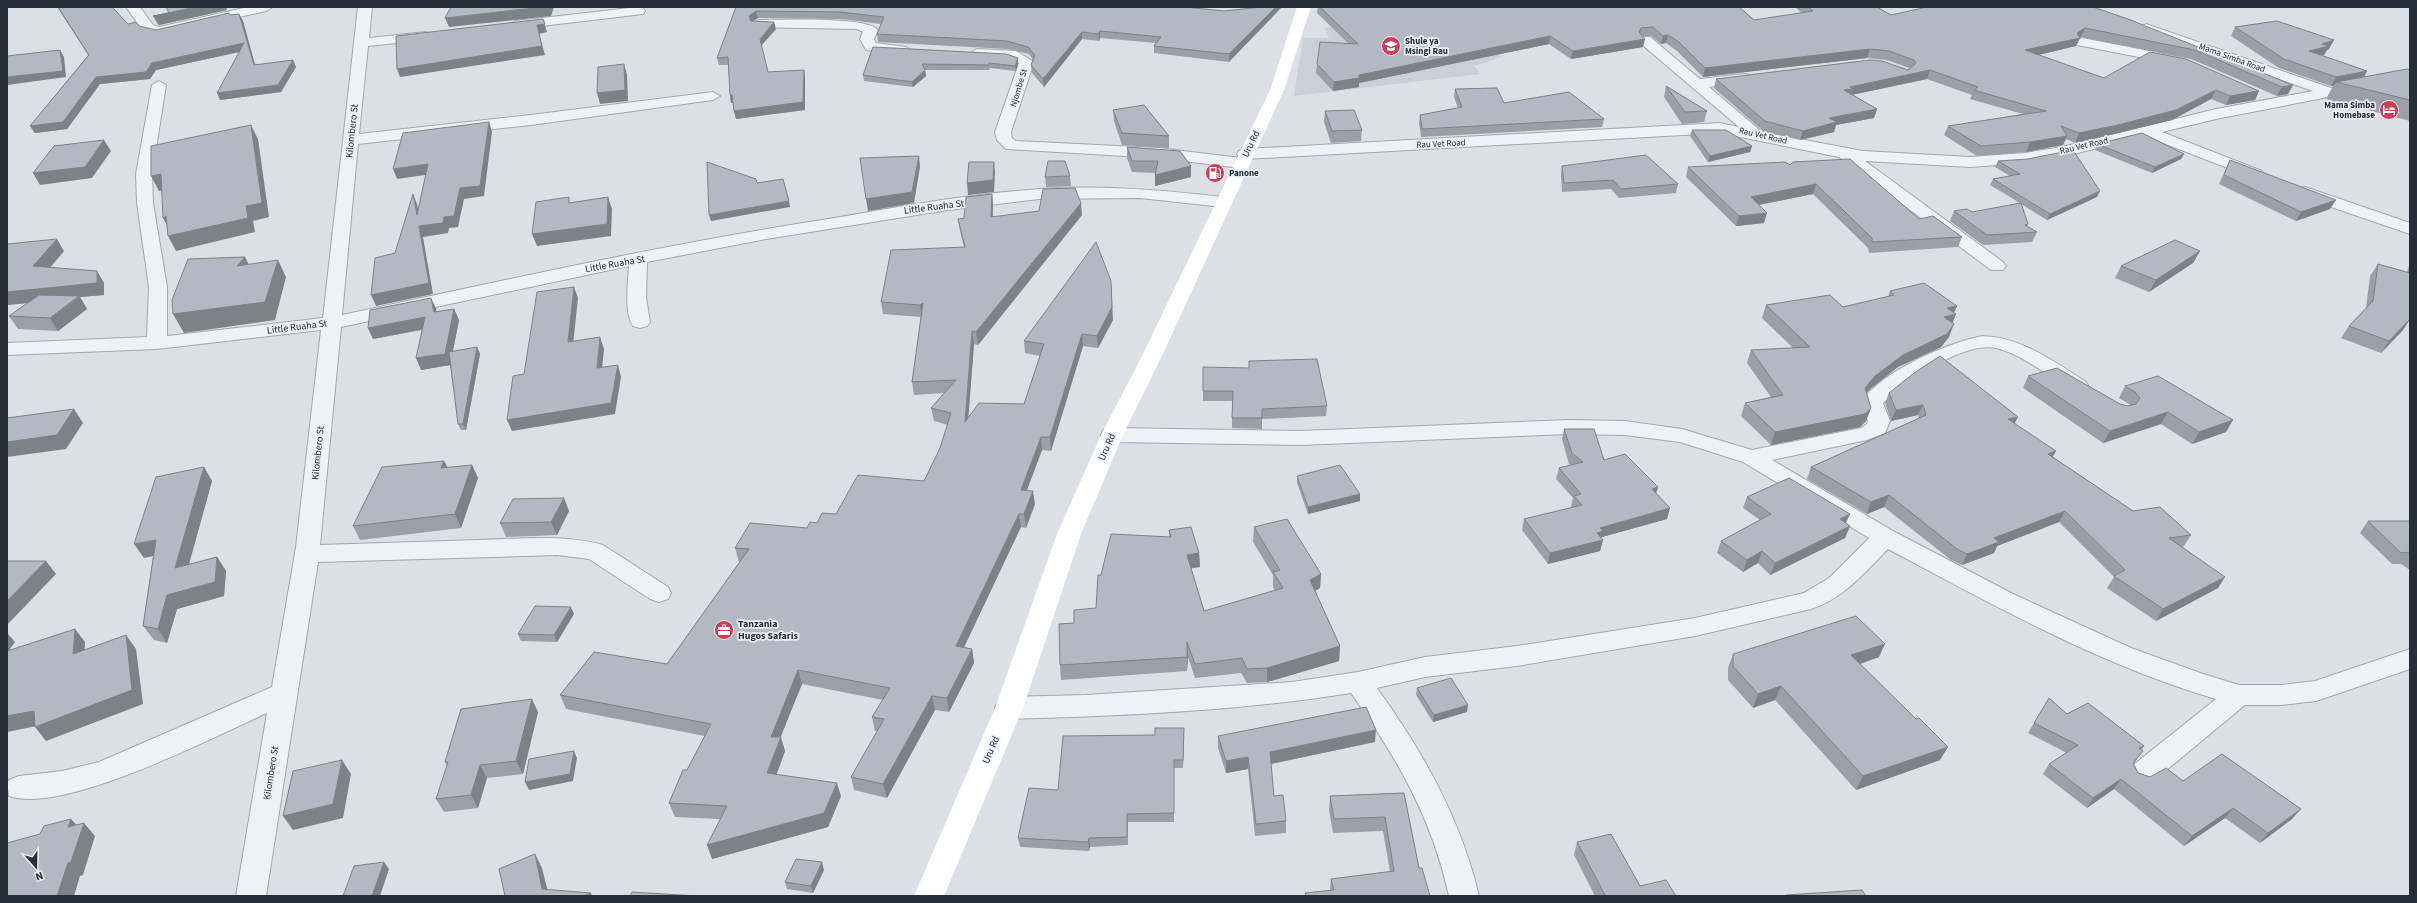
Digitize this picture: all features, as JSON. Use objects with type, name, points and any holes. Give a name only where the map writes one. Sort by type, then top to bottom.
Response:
[{"type":"street","points":[[134,7],[148,28],[159,31],[266,7]]},
{"type":"street","name":"Kilombero St","points":[[251,896],[307,554],[365,7]]},
{"type":"street","name":"Uru Rd","points":[[929,896],[1008,708],[1069,534],[1112,435],[1152,356],[1243,159],[1277,90],[1304,7]]},
{"type":"street","points":[[505,27],[638,11]]},
{"type":"street","points":[[758,24],[859,25],[871,30],[867,39],[871,46],[918,51]]},
{"type":"street","name":"Mama Simba Road","points":[[2135,24],[2328,92]]},
{"type":"street","points":[[362,43],[437,35]]},
{"type":"street","points":[[1645,40],[1756,134]]},
{"type":"street","points":[[2082,42],[2186,63]]},
{"type":"street","name":"Njombe St","points":[[962,53],[1016,55],[1027,62],[1003,132],[1005,140],[1012,146],[1158,152],[1243,159]]},
{"type":"street","points":[[1696,84],[1758,76]]},
{"type":"street","points":[[2255,93],[2274,102],[2410,77]]},
{"type":"street","points":[[157,343],[158,287],[145,203],[144,174],[159,85]]},
{"type":"street","points":[[351,140],[713,96]]},
{"type":"street","name":"Rau Vet Road","points":[[1243,159],[1710,128],[1733,129],[1843,153],[1922,161],[1984,161],[2062,152],[2274,102]]},
{"type":"street","points":[[2146,131],[2270,179]]},
{"type":"street","points":[[1843,153],[1997,266]]},
{"type":"street","points":[[2291,187],[2410,229]]},
{"type":"street","name":"Little Ruaha St","points":[[7,348],[157,343],[331,323],[553,275],[884,214],[1039,194],[1100,192],[1140,193],[1223,202]]},
{"type":"street","points":[[638,259],[637,297],[640,322]]},
{"type":"street","points":[[1751,457],[1867,433],[1876,428],[1879,422],[1872,402],[1885,388],[1944,353],[1983,342],[1996,342],[2024,354],[2093,394]]},
{"type":"street","points":[[1112,435],[1301,438],[1569,427],[1625,428],[1682,436],[1751,457],[1884,537],[2004,600],[2122,655],[2197,683],[2239,695],[2281,695],[2316,691],[2410,659]]},
{"type":"street","points":[[1008,708],[1086,706],[1232,698],[1292,692],[1358,682],[1425,667],[1517,656],[1695,627],[1812,600],[1838,584],[1884,537]]},
{"type":"street","points":[[307,554],[534,547],[595,551],[659,593]]},
{"type":"street","points":[[1358,682],[1392,729],[1444,824],[1464,896]]},
{"type":"street","points":[[19,788],[62,783],[104,772],[183,739],[283,694]]},
{"type":"street","points":[[2142,774],[2239,695]]},
{"type":"shaded area","points":[[1425,17],[1450,18],[1502,57],[1474,66],[1480,74],[1294,96],[1303,38],[1329,38],[1325,28]]},
{"type":"building","points":[[58,7],[112,7],[128,24],[136,22],[139,26],[156,30],[229,13],[230,15],[239,14],[254,65],[293,60],[278,85],[217,93],[244,43],[152,63],[146,72],[96,77],[63,122],[30,126],[89,55]]},
{"type":"building","points":[[166,7],[196,7],[169,13]]},
{"type":"building","points":[[451,7],[542,7],[445,18]]},
{"type":"building","points":[[736,7],[1185,7],[1224,11],[1276,7],[1229,54],[1154,46],[1161,37],[1100,31],[1098,34],[1082,32],[1043,79],[1031,65],[1035,55],[1028,47],[1007,41],[877,34],[884,17],[840,12],[756,11],[749,16],[751,21],[774,22],[760,39],[768,72],[804,70],[803,102],[734,111],[732,95],[730,95],[728,57],[717,58]]},
{"type":"building","points":[[1320,7],[1739,7],[1754,20],[1813,11],[1808,7],[1877,7],[1891,15],[1927,7],[2093,7],[2128,19],[2293,85],[2282,87],[2195,50],[2085,28],[2077,33],[2080,38],[2025,50],[2104,78],[2150,52],[2186,59],[2259,91],[2230,96],[2216,90],[2176,110],[2118,125],[2079,133],[2061,126],[2067,136],[2030,142],[1981,146],[1948,126],[2046,111],[1974,90],[1978,87],[1930,70],[1850,87],[1853,89],[1844,90],[1877,109],[1829,118],[1837,122],[1803,131],[1765,121],[1716,79],[1870,60],[1882,61],[1908,70],[1916,63],[1914,60],[1889,51],[1870,49],[1705,68],[1679,42],[1668,35],[1663,36],[1653,27],[1641,28],[1639,32],[1645,39],[1573,51],[1550,36],[1359,75],[1359,78],[1334,82],[1317,64],[1320,42],[1358,44]]},
{"type":"building","points":[[543,19],[545,24],[537,25],[542,46],[397,69],[396,36]]},
{"type":"building","points":[[2277,21],[2334,40],[2322,44],[2329,46],[2309,51],[2367,71],[2336,77],[2284,59],[2235,27]]},
{"type":"building","points":[[873,47],[1006,54],[1018,58],[1015,66],[989,63],[989,65],[922,64],[925,70],[912,82],[863,75]]},
{"type":"building","points":[[60,50],[63,71],[7,77],[7,56]]},
{"type":"building","points":[[624,64],[625,90],[597,93],[598,67]]},
{"type":"building","points":[[2407,69],[2410,70],[2410,100],[2336,82]]},
{"type":"building","points":[[1666,86],[1707,111],[1685,112]]},
{"type":"building","points":[[1497,88],[1504,103],[1569,92],[1604,119],[1422,129],[1420,115],[1462,107],[1455,89]]},
{"type":"building","points":[[1144,105],[1169,136],[1122,133],[1113,110]]},
{"type":"building","points":[[1354,110],[1362,130],[1332,131],[1325,111]]},
{"type":"building","points":[[489,122],[480,186],[460,188],[454,216],[444,217],[443,223],[419,226],[429,283],[371,295],[375,258],[395,253],[413,194],[417,215],[428,164],[393,169],[403,133]]},
{"type":"building","points":[[251,125],[262,203],[246,206],[248,218],[168,236],[166,216],[163,218],[161,174],[151,176],[151,146]]},
{"type":"building","points":[[1692,130],[1726,130],[1752,146],[1710,156]]},
{"type":"building","points":[[2142,133],[2184,154],[2155,167],[2097,144]]},
{"type":"building","points":[[104,140],[85,167],[33,173],[54,146]]},
{"type":"building","points":[[1127,147],[1180,151],[1191,166],[1155,175],[1158,161],[1132,161]]},
{"type":"building","points":[[2073,150],[2100,191],[2050,214],[1993,179],[2020,174],[1998,161],[2028,159]]},
{"type":"building","points":[[1646,155],[1678,184],[1621,189],[1613,180],[1564,183],[1562,166]]},
{"type":"building","points":[[919,156],[912,192],[866,199],[860,158]]},
{"type":"building","points":[[1850,159],[1919,219],[1933,216],[1962,237],[1872,242],[1872,238],[1816,184],[1751,197],[1767,213],[1739,216],[1688,167],[1785,162],[1790,165],[1793,162]]},
{"type":"building","points":[[2230,160],[2336,200],[2301,212],[2224,175]]},
{"type":"building","points":[[1048,161],[1065,161],[1070,176],[1045,177]]},
{"type":"building","points":[[707,162],[756,179],[757,183],[783,179],[789,201],[709,215]]},
{"type":"building","points":[[969,162],[994,162],[993,180],[967,183]]},
{"type":"building","points":[[1075,188],[1081,203],[976,332],[972,331],[965,422],[979,403],[1024,404],[1044,344],[1024,341],[1096,242],[1111,281],[1112,307],[1097,336],[1082,334],[1050,437],[1041,437],[1021,490],[1033,491],[1024,514],[1019,514],[956,646],[972,649],[947,698],[932,696],[883,784],[851,777],[884,719],[872,717],[890,688],[798,670],[771,737],[781,737],[767,773],[837,783],[824,813],[707,845],[727,806],[669,803],[683,770],[687,770],[711,724],[560,695],[594,652],[667,664],[749,549],[735,548],[750,523],[807,528],[810,522],[817,523],[822,513],[836,514],[858,475],[924,481],[940,448],[951,413],[931,408],[956,380],[912,382],[923,303],[920,305],[881,302],[891,250],[965,247],[958,219],[964,218],[966,197],[992,194],[991,217],[1039,211],[1043,189]]},
{"type":"building","points":[[569,197],[569,203],[608,197],[607,224],[532,234],[536,202]]},
{"type":"building","points":[[2021,203],[2028,224],[2025,225],[2037,232],[1987,235],[1954,211],[1967,209],[1972,212]]},
{"type":"building","points":[[57,239],[33,266],[97,271],[97,283],[7,292],[7,244]]},
{"type":"building","points":[[2175,240],[2200,251],[2156,280],[2121,266]]},
{"type":"building","points":[[245,257],[237,266],[278,260],[265,302],[173,314],[172,300],[188,259]]},
{"type":"building","points":[[2378,264],[2410,273],[2410,319],[2389,341],[2349,326],[2373,301]]},
{"type":"building","points":[[1924,283],[1957,306],[1947,308],[1956,314],[1944,317],[1954,324],[1947,334],[1903,355],[1875,376],[1865,388],[1871,408],[1865,414],[1775,432],[1745,403],[1783,395],[1751,350],[1810,347],[1766,305],[1830,295],[1843,307],[1894,295],[1890,291]]},
{"type":"building","points":[[574,287],[568,342],[600,337],[597,368],[618,365],[611,403],[507,420],[513,376],[524,374],[537,292]]},
{"type":"building","points":[[39,295],[79,296],[50,318],[9,316]]},
{"type":"building","points":[[431,298],[434,312],[454,309],[445,354],[416,358],[425,317],[368,328],[370,310]]},
{"type":"building","points":[[477,347],[463,424],[458,424],[449,352]]},
{"type":"building","points":[[1940,356],[2018,417],[2008,419],[2056,451],[2048,454],[2133,511],[2160,507],[2191,535],[2169,538],[2225,577],[2163,609],[2114,576],[2125,570],[2065,511],[1994,538],[1999,542],[1967,554],[1957,549],[1889,495],[1871,502],[1811,467],[1926,415],[1923,405],[1896,410],[1889,393],[1914,373]]},
{"type":"building","points":[[1317,359],[1327,406],[1262,409],[1262,418],[1232,418],[1233,391],[1203,391],[1203,367],[1249,368],[1249,361]]},
{"type":"building","points":[[2057,368],[2120,404],[2128,406],[2136,404],[2140,398],[2135,392],[2125,386],[2158,376],[2233,420],[2199,432],[2168,412],[2110,431],[2028,376]]},
{"type":"building","points":[[74,409],[57,435],[7,442],[7,418]]},
{"type":"building","points":[[1564,429],[1594,429],[1604,460],[1625,454],[1658,487],[1652,489],[1670,508],[1600,528],[1603,531],[1597,533],[1603,540],[1550,553],[1524,519],[1582,505],[1574,496],[1581,494],[1559,468],[1583,462],[1572,453]]},
{"type":"building","points":[[444,461],[441,468],[472,465],[455,514],[353,526],[382,467]]},
{"type":"building","points":[[1340,465],[1360,494],[1308,507],[1297,476]]},
{"type":"building","points":[[204,467],[175,568],[217,557],[215,582],[167,595],[158,629],[143,626],[156,540],[134,544],[156,477]]},
{"type":"building","points":[[1789,478],[1850,514],[1840,519],[1850,526],[1775,563],[1762,551],[1747,560],[1721,541],[1771,514],[1747,497]]},
{"type":"building","points":[[564,498],[551,522],[500,523],[513,499]]},
{"type":"building","points":[[1287,519],[1321,574],[1310,580],[1340,646],[1267,668],[1247,669],[1242,658],[1195,664],[1187,642],[1187,657],[1060,665],[1059,624],[1074,623],[1074,610],[1096,608],[1098,575],[1101,575],[1111,534],[1171,537],[1169,530],[1191,527],[1199,553],[1187,555],[1204,611],[1283,588],[1273,572],[1280,570],[1254,527]]},
{"type":"building","points":[[2368,521],[2410,521],[2410,552],[2401,553]]},
{"type":"building","points":[[7,561],[46,561],[7,601]]},
{"type":"building","points":[[535,606],[571,607],[554,635],[518,634]]},
{"type":"building","points":[[1856,616],[1885,644],[1851,655],[1916,719],[1919,718],[1948,747],[1863,776],[1781,686],[1758,694],[1733,666],[1733,654]]},
{"type":"building","points":[[75,629],[73,654],[126,635],[132,690],[35,727],[34,711],[7,716],[7,651]]},
{"type":"building","points":[[1451,678],[1468,705],[1434,715],[1417,688]]},
{"type":"building","points":[[2049,698],[2067,714],[2088,703],[2144,746],[2139,748],[2143,751],[2133,763],[2138,773],[2150,777],[2166,768],[2183,781],[2222,754],[2301,809],[2268,833],[2233,808],[2192,836],[2121,779],[2093,798],[2049,764],[2078,745],[2034,723]]},
{"type":"building","points":[[532,699],[516,761],[480,765],[471,795],[436,799],[448,762],[445,762],[461,709]]},
{"type":"building","points":[[1366,707],[1376,730],[1270,752],[1274,796],[1283,795],[1286,821],[1256,824],[1248,757],[1226,761],[1218,736]]},
{"type":"building","points":[[1155,728],[1184,728],[1183,760],[1174,760],[1174,813],[1127,814],[1127,837],[1089,838],[1088,842],[1018,838],[1029,788],[1058,790],[1063,736],[1155,735]]},
{"type":"building","points":[[574,751],[570,774],[525,782],[529,759]]},
{"type":"building","points":[[342,760],[333,804],[283,816],[293,771]]},
{"type":"building","points":[[1404,793],[1419,868],[1422,868],[1430,896],[1306,896],[1305,893],[1334,890],[1331,879],[1394,871],[1385,817],[1334,819],[1330,796]]},
{"type":"building","points":[[71,819],[68,827],[84,823],[71,862],[68,863],[57,896],[7,896],[7,843],[40,834],[44,826]]},
{"type":"building","points":[[1611,834],[1640,886],[1666,880],[1676,896],[1601,896],[1605,895],[1577,842]]},
{"type":"building","points":[[535,854],[542,889],[591,893],[583,896],[505,896],[499,869]]},
{"type":"building","points":[[796,859],[822,862],[811,886],[785,882]]},
{"type":"building","points":[[384,862],[372,896],[343,896],[354,866]]},
{"type":"building","points":[[1862,890],[1866,896],[1786,896],[1786,895]]},
{"type":"building","points":[[632,892],[697,896],[630,896]]},
{"type":"place","name":"Shule ya Msingi Rau","points":[[1391,46]]},
{"type":"place","name":"Mama Simba Homebase","points":[[2389,110]]},
{"type":"place","name":"Panone","points":[[1215,173]]},
{"type":"place","name":"Tanzania Hugos Safaris","points":[[724,630]]}]
